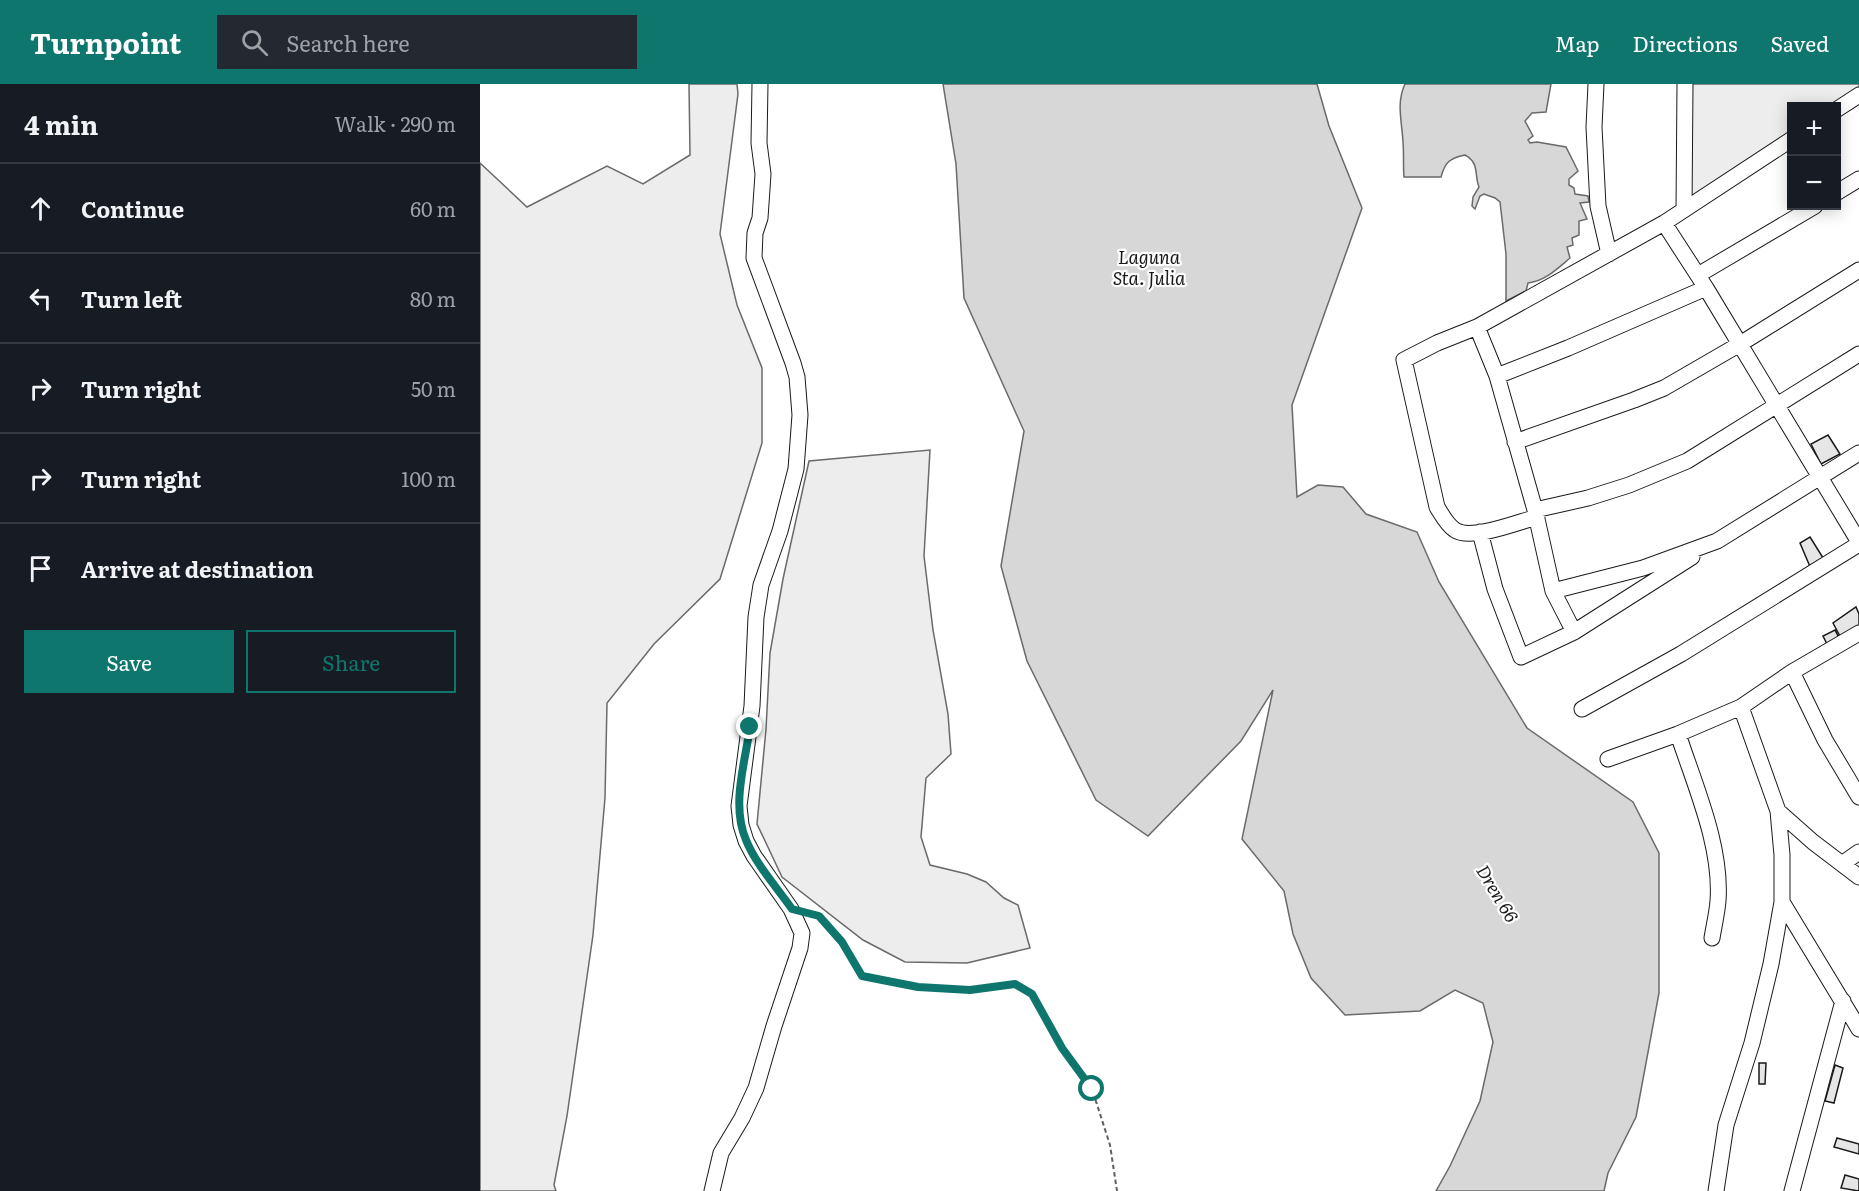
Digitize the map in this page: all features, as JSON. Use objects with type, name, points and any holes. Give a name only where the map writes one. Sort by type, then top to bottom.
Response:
[{"type":"street","points":[[711,1191],[722,1154],[756,1088],[800,948],[802,933],[792,909],[746,841],[739,806],[752,706],[759,596],[780,531],[796,470],[800,415],[797,377],[793,363],[754,258],[754,233],[760,218],[763,174],[759,143],[760,84]]},
{"type":"street","points":[[1596,84],[1594,127],[1598,206],[1609,254]]},
{"type":"street","points":[[1684,210],[1685,84]]},
{"type":"street","points":[[1841,107],[1859,95]]},
{"type":"street","points":[[1787,142],[1664,223],[1477,327],[1437,343],[1404,360],[1437,507],[1455,530],[1466,533],[1480,532],[1629,485],[1687,461],[1859,354]]},
{"type":"street","points":[[1841,190],[1859,179]]},
{"type":"street","points":[[1497,376],[1568,348],[1702,281],[1809,210]]},
{"type":"street","points":[[1582,709],[1681,654],[1859,543],[1702,281],[1664,223]]},
{"type":"street","points":[[1515,442],[1664,388],[1859,270]]},
{"type":"street","points":[[1477,327],[1497,376],[1536,514],[1553,591],[1574,632]]},
{"type":"street","points":[[1480,532],[1495,589],[1521,657],[1574,632],[1859,453]]},
{"type":"street","points":[[1553,591],[1643,568],[1717,541]]},
{"type":"street","points":[[1608,759],[1678,734],[1741,707],[1792,672],[1857,639]]},
{"type":"street","points":[[1792,672],[1825,740],[1859,797]]},
{"type":"street","points":[[1716,1191],[1726,1125],[1755,1032],[1771,964],[1782,902],[1782,855],[1778,811],[1741,707]]},
{"type":"street","points":[[1678,734],[1704,813],[1716,864],[1718,902],[1712,938]]},
{"type":"street","points":[[1778,811],[1813,842],[1853,859],[1859,877]]},
{"type":"street","points":[[1782,902],[1859,1029]]},
{"type":"street","points":[[1792,1191],[1843,1001]]},
{"type":"path","points":[[792,909],[819,916],[842,942],[862,976],[918,987],[970,990],[1015,984],[1032,994],[1062,1048],[1092,1089],[1110,1145],[1117,1191]]},
{"type":"shaded area","points":[[689,84],[737,84],[738,94],[720,234],[737,305],[762,368],[762,443],[720,579],[654,644],[607,703],[605,798],[593,935],[567,1116],[554,1185],[556,1191],[480,1191],[480,163],[527,207],[607,166],[643,184],[690,155]]},
{"type":"shaded area","points":[[1689,84],[1859,84],[1859,89],[1838,102],[1787,102],[1787,136],[1689,202]]},
{"type":"shaded area","points":[[930,450],[924,556],[933,630],[948,714],[951,754],[926,778],[921,837],[930,865],[967,874],[986,882],[1004,898],[1018,905],[1030,948],[967,963],[905,962],[863,940],[782,877],[757,824],[770,653],[783,579],[809,461]]},
{"type":"water","points":[[943,84],[1317,84],[1329,126],[1362,208],[1292,405],[1297,497],[1318,485],[1343,487],[1366,514],[1417,532],[1439,582],[1527,728],[1633,802],[1659,853],[1659,993],[1636,1117],[1608,1173],[1604,1191],[1436,1191],[1480,1101],[1493,1042],[1483,1003],[1455,990],[1420,1011],[1345,1015],[1311,978],[1293,934],[1284,891],[1242,839],[1273,690],[1241,741],[1148,836],[1096,800],[1027,661],[1001,566],[1024,431],[964,298],[956,164]]},
{"type":"water","points":[[1405,84],[1551,84],[1546,112],[1532,113],[1525,121],[1533,136],[1528,140],[1530,143],[1566,147],[1578,171],[1569,179],[1569,185],[1574,188],[1575,194],[1588,196],[1589,202],[1580,203],[1587,219],[1579,221],[1579,235],[1572,238],[1573,245],[1567,247],[1570,258],[1545,277],[1528,283],[1526,291],[1506,301],[1506,254],[1500,202],[1484,194],[1480,196],[1475,209],[1472,206],[1473,197],[1479,187],[1476,170],[1470,158],[1465,155],[1455,158],[1444,168],[1441,177],[1404,177],[1400,105]]},
{"type":"building","points":[[1828,435],[1840,454],[1821,464],[1811,444]]},
{"type":"building","points":[[1810,537],[1825,561],[1811,569],[1800,543]]},
{"type":"building","points":[[1856,607],[1859,614],[1859,628],[1842,640],[1833,623]]},
{"type":"building","points":[[1835,630],[1839,638],[1827,644],[1823,636]]},
{"type":"building","points":[[1759,1063],[1766,1063],[1765,1084],[1759,1084]]},
{"type":"building","points":[[1835,1065],[1843,1068],[1834,1103],[1825,1101]]},
{"type":"building","points":[[1837,1138],[1859,1144],[1859,1154],[1834,1147]]},
{"type":"building","points":[[1845,1175],[1859,1179],[1859,1191],[1841,1188]]},
{"type":"route","points":[[750,727],[740,790],[741,825],[754,856],[792,909],[819,916],[842,942],[862,976],[918,987],[970,990],[1015,984],[1032,994],[1062,1048],[1092,1089]]},
{"type":"water label","name":"Laguna Sta. Julia","points":[[1149,266]]},
{"type":"water label","name":"Dren 66","points":[[1498,893]]}]
